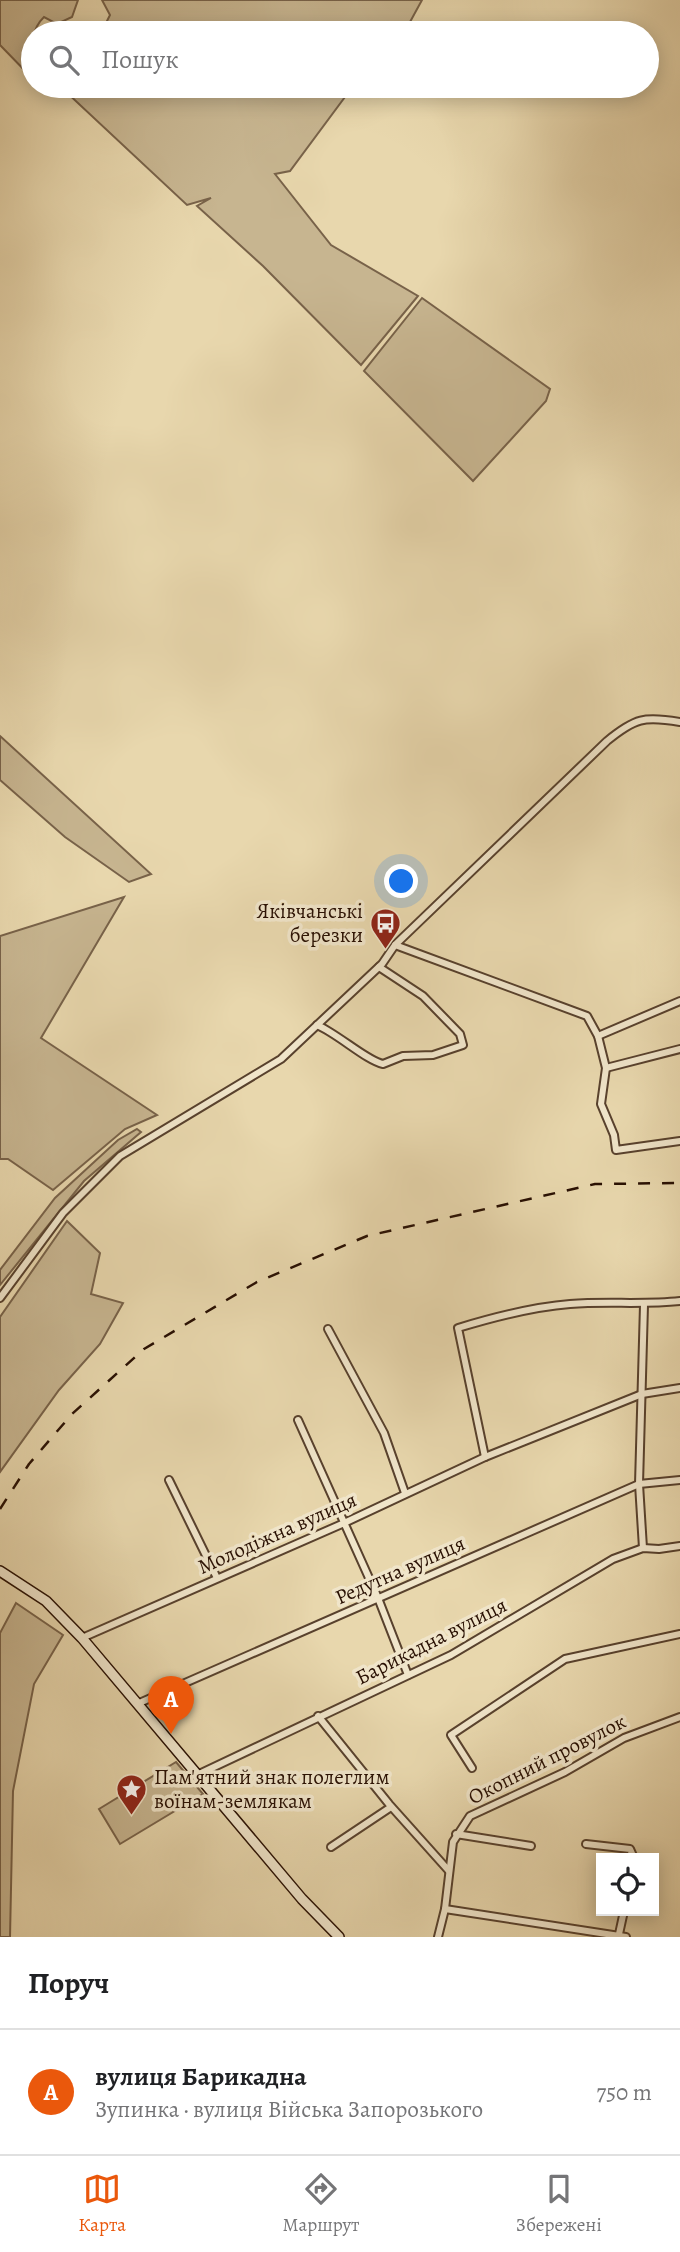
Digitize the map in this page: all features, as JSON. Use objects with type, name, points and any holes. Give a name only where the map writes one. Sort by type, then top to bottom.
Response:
[{"type":"street","points":[[0,1297],[63,1213],[120,1156],[281,1059],[379,967],[395,945],[607,741],[628,724],[649,717],[680,722]]},
{"type":"street","points":[[395,945],[587,1016],[598,1036],[606,1068],[601,1104],[614,1135],[616,1150],[680,1142]]},
{"type":"street","points":[[317,1025],[383,1064],[403,1056],[433,1055],[463,1045],[460,1034],[423,996],[379,967]]},
{"type":"street","points":[[598,1036],[680,1001]]},
{"type":"street","points":[[606,1068],[680,1049]]},
{"type":"street","points":[[485,1457],[458,1328],[499,1316],[571,1304],[644,1305],[680,1301]]},
{"type":"street","points":[[643,1548],[639,1484],[644,1305]]},
{"type":"street","points":[[328,1329],[384,1433],[405,1493]]},
{"type":"street","name":"Молодіжна вулиця","points":[[82,1639],[342,1524],[485,1457],[642,1394],[680,1388]]},
{"type":"street","points":[[298,1420],[342,1524],[378,1598],[408,1675]]},
{"type":"street","points":[[169,1480],[216,1578]]},
{"type":"street","name":"Редутна вулиця","points":[[136,1703],[639,1484],[680,1480]]},
{"type":"street","name":"Барикадна вулиця","points":[[197,1775],[451,1655],[613,1559],[643,1548],[680,1546]]},
{"type":"street","points":[[2,1572],[46,1601],[82,1639],[302,1899],[339,1937]]},
{"type":"street","points":[[472,1769],[451,1735],[537,1675],[565,1659],[680,1634]]},
{"type":"street","points":[[318,1716],[391,1807],[449,1871]]},
{"type":"street","name":"Окопний провулок","points":[[438,1937],[456,1834],[470,1816],[540,1785],[624,1738],[680,1717]]},
{"type":"street","points":[[331,1847],[391,1807]]},
{"type":"street","points":[[456,1834],[531,1846]]},
{"type":"street","points":[[586,1844],[622,1846],[630,1849],[632,1853]]},
{"type":"street","points":[[445,1909],[622,1936],[624,1916]]},
{"type":"shaded area","points":[[0,0],[78,0],[72,17],[63,21],[51,21],[44,17],[41,21],[21,21],[21,67],[0,45]]},
{"type":"shaded area","points":[[102,0],[422,0],[411,21],[107,21],[110,15]]},
{"type":"shaded area","points":[[73,98],[344,98],[290,171],[275,174],[331,245],[418,296],[361,365],[263,266],[197,206],[211,198],[187,205]]},
{"type":"shaded area","points":[[422,298],[550,389],[546,401],[473,481],[364,371]]},
{"type":"shaded area","points":[[0,736],[151,874],[129,882],[65,837],[0,780]]},
{"type":"shaded area","points":[[124,897],[41,1038],[157,1115],[125,1129],[53,1190],[8,1159],[0,1159],[0,936]]},
{"type":"shaded area","points":[[137,1129],[141,1132],[84,1181],[0,1285],[0,1270],[55,1198],[118,1140]]},
{"type":"shaded area","points":[[67,1221],[100,1253],[91,1294],[123,1303],[100,1344],[59,1390],[0,1472],[0,1317]]},
{"type":"shaded area","points":[[16,1603],[63,1635],[34,1684],[13,1791],[10,1937],[0,1937],[0,1633]]},
{"type":"shaded area","points":[[176,1762],[203,1794],[120,1844],[99,1809]]},
{"type":"railway","points":[[0,1509],[29,1464],[72,1414],[144,1349],[257,1282],[367,1236],[595,1184],[680,1183]]},
{"type":"place","name":"Яківчанські березки","points":[[386,950]]},
{"type":"place","name":"вулиця Барикадна","points":[[171,1734]]},
{"type":"place","name":"Пам'ятний знак полеглим воїнам-землякам","points":[[131,1816]]}]
